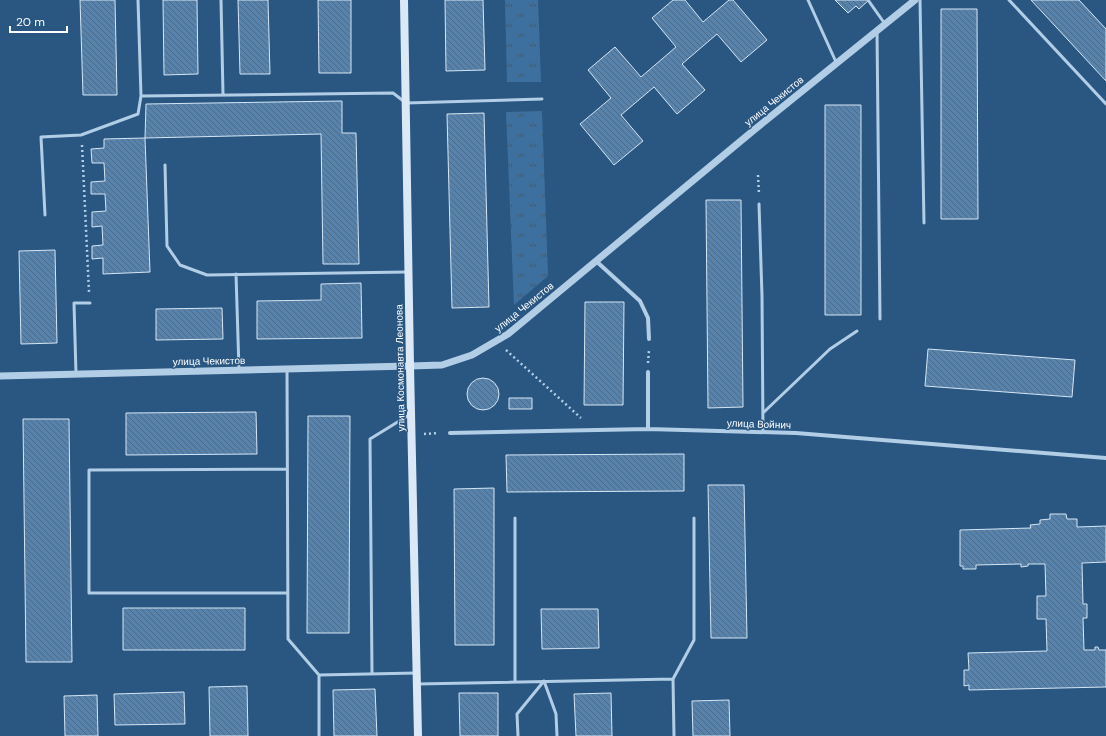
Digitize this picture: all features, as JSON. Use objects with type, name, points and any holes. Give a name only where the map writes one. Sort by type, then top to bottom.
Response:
[{"type":"main road","name":"улица Космонавта Леонова","points":[[404,0],[411,435],[418,736]]},
{"type":"street","name":"улица Чекистов","points":[[0,376],[442,365],[472,356],[496,342],[915,0]]},
{"type":"street","points":[[596,261],[640,300],[648,318],[649,339]]},
{"type":"street","points":[[648,372],[648,429]]},
{"type":"street","name":"улица Войнич","points":[[450,433],[648,429],[763,432],[1106,458]]},
{"type":"lane","points":[[45,215],[41,137],[81,135],[138,114],[141,96],[138,0]]},
{"type":"lane","points":[[221,0],[223,94]]},
{"type":"lane","points":[[808,0],[837,64]]},
{"type":"lane","points":[[868,0],[885,24]]},
{"type":"lane","points":[[920,0],[924,223]]},
{"type":"lane","points":[[1009,0],[1106,104]]},
{"type":"lane","points":[[877,31],[880,320]]},
{"type":"lane","points":[[141,96],[393,93],[406,103],[542,99]]},
{"type":"lane","points":[[165,165],[167,246],[180,265],[207,275],[408,272]]},
{"type":"lane","points":[[759,204],[764,412],[763,432]]},
{"type":"lane","points":[[236,274],[239,370]]},
{"type":"lane","points":[[76,374],[74,303],[90,303]]},
{"type":"lane","points":[[764,412],[830,349],[857,331]]},
{"type":"lane","points":[[287,369],[288,638],[319,675],[319,736]]},
{"type":"lane","points":[[372,674],[370,439],[411,414]]},
{"type":"lane","points":[[287,469],[88,470],[89,593],[288,593]]},
{"type":"lane","points":[[515,518],[515,682]]},
{"type":"lane","points":[[674,736],[672,679],[694,640],[694,518]]},
{"type":"lane","points":[[319,675],[416,673]]},
{"type":"lane","points":[[417,684],[672,679]]},
{"type":"lane","points":[[518,736],[518,714],[544,681]]},
{"type":"lane","points":[[544,681],[556,714],[557,736]]},
{"type":"path","points":[[81,135],[90,303]]},
{"type":"path","points":[[758,175],[759,204]]},
{"type":"path","points":[[648,372],[649,339]]},
{"type":"path","points":[[496,342],[593,430]]},
{"type":"path","points":[[411,435],[450,433]]},
{"type":"green space","points":[[505,0],[538,0],[541,82],[507,82]]},
{"type":"green space","points":[[542,111],[548,276],[514,305],[506,112]]},
{"type":"building","points":[[80,0],[115,0],[117,95],[83,95]]},
{"type":"building","points":[[163,0],[197,0],[198,74],[164,75]]},
{"type":"building","points":[[238,0],[268,0],[270,74],[240,74]]},
{"type":"building","points":[[318,0],[351,0],[351,73],[319,73]]},
{"type":"building","points":[[445,0],[483,0],[485,70],[446,71]]},
{"type":"building","points":[[673,0],[685,0],[703,22],[729,0],[733,0],[767,40],[741,62],[717,34],[682,64],[705,90],[677,114],[654,87],[621,115],[643,141],[614,165],[580,124],[611,98],[588,70],[615,47],[641,77],[676,47],[652,18]]},
{"type":"building","points":[[835,0],[869,0],[859,9],[856,6],[848,13]]},
{"type":"building","points":[[1031,0],[1079,0],[1106,29],[1106,81]]},
{"type":"building","points":[[941,9],[977,9],[978,219],[941,219]]},
{"type":"building","points":[[342,101],[342,133],[356,133],[359,264],[323,264],[321,134],[145,138],[146,104]]},
{"type":"building","points":[[825,105],[861,105],[861,315],[825,315]]},
{"type":"building","points":[[484,113],[489,307],[452,308],[447,114]]},
{"type":"building","points":[[145,138],[150,272],[103,274],[103,258],[92,259],[92,246],[103,245],[102,226],[92,227],[92,212],[106,211],[105,194],[91,194],[91,182],[105,181],[104,163],[92,163],[91,149],[104,148],[104,139]]},
{"type":"building","points":[[706,200],[741,200],[743,407],[708,408]]},
{"type":"building","points":[[55,250],[57,343],[21,344],[19,251]]},
{"type":"building","points":[[361,283],[362,338],[257,339],[257,301],[321,300],[321,284]]},
{"type":"building","points":[[585,302],[624,302],[623,405],[584,405]]},
{"type":"building","points":[[222,308],[223,339],[156,340],[156,309]]},
{"type":"building","points":[[928,349],[1075,360],[1072,397],[925,386]]},
{"type":"building","points":[[483,378],[492,381],[496,385],[499,394],[496,403],[492,407],[483,410],[474,407],[470,403],[467,394],[470,385],[474,381]]},
{"type":"building","points":[[509,398],[532,398],[532,409],[509,409]]},
{"type":"building","points":[[256,412],[257,454],[126,455],[126,413]]},
{"type":"building","points":[[308,416],[350,416],[349,633],[307,633]]},
{"type":"building","points":[[23,419],[69,419],[72,662],[26,662]]},
{"type":"building","points":[[684,454],[684,491],[507,492],[506,455]]},
{"type":"building","points":[[708,485],[744,485],[747,638],[711,638]]},
{"type":"building","points":[[494,488],[494,645],[455,645],[454,489]]},
{"type":"building","points":[[1050,514],[1066,514],[1067,519],[1077,519],[1077,527],[1106,526],[1106,562],[1082,563],[1083,604],[1087,604],[1087,618],[1083,618],[1084,650],[1095,650],[1095,647],[1098,647],[1099,650],[1106,650],[1106,687],[969,690],[969,685],[964,686],[964,670],[969,670],[968,653],[1047,651],[1046,619],[1037,619],[1037,596],[1046,596],[1045,564],[1028,564],[1028,566],[1021,567],[1021,564],[976,565],[976,569],[963,569],[963,566],[960,566],[960,530],[1031,528],[1030,525],[1040,524],[1040,520],[1050,519]]},
{"type":"building","points":[[123,608],[245,608],[245,650],[123,650]]},
{"type":"building","points":[[541,609],[598,609],[599,648],[542,649]]},
{"type":"building","points":[[247,686],[248,736],[210,736],[209,687]]},
{"type":"building","points":[[375,689],[377,736],[334,736],[333,690]]},
{"type":"building","points":[[184,692],[185,724],[115,725],[114,694]]},
{"type":"building","points":[[459,693],[498,693],[498,736],[460,736]]},
{"type":"building","points":[[611,693],[612,736],[576,736],[574,694]]},
{"type":"building","points":[[97,695],[98,736],[65,736],[64,696]]},
{"type":"building","points":[[729,700],[730,736],[693,736],[692,701]]}]
